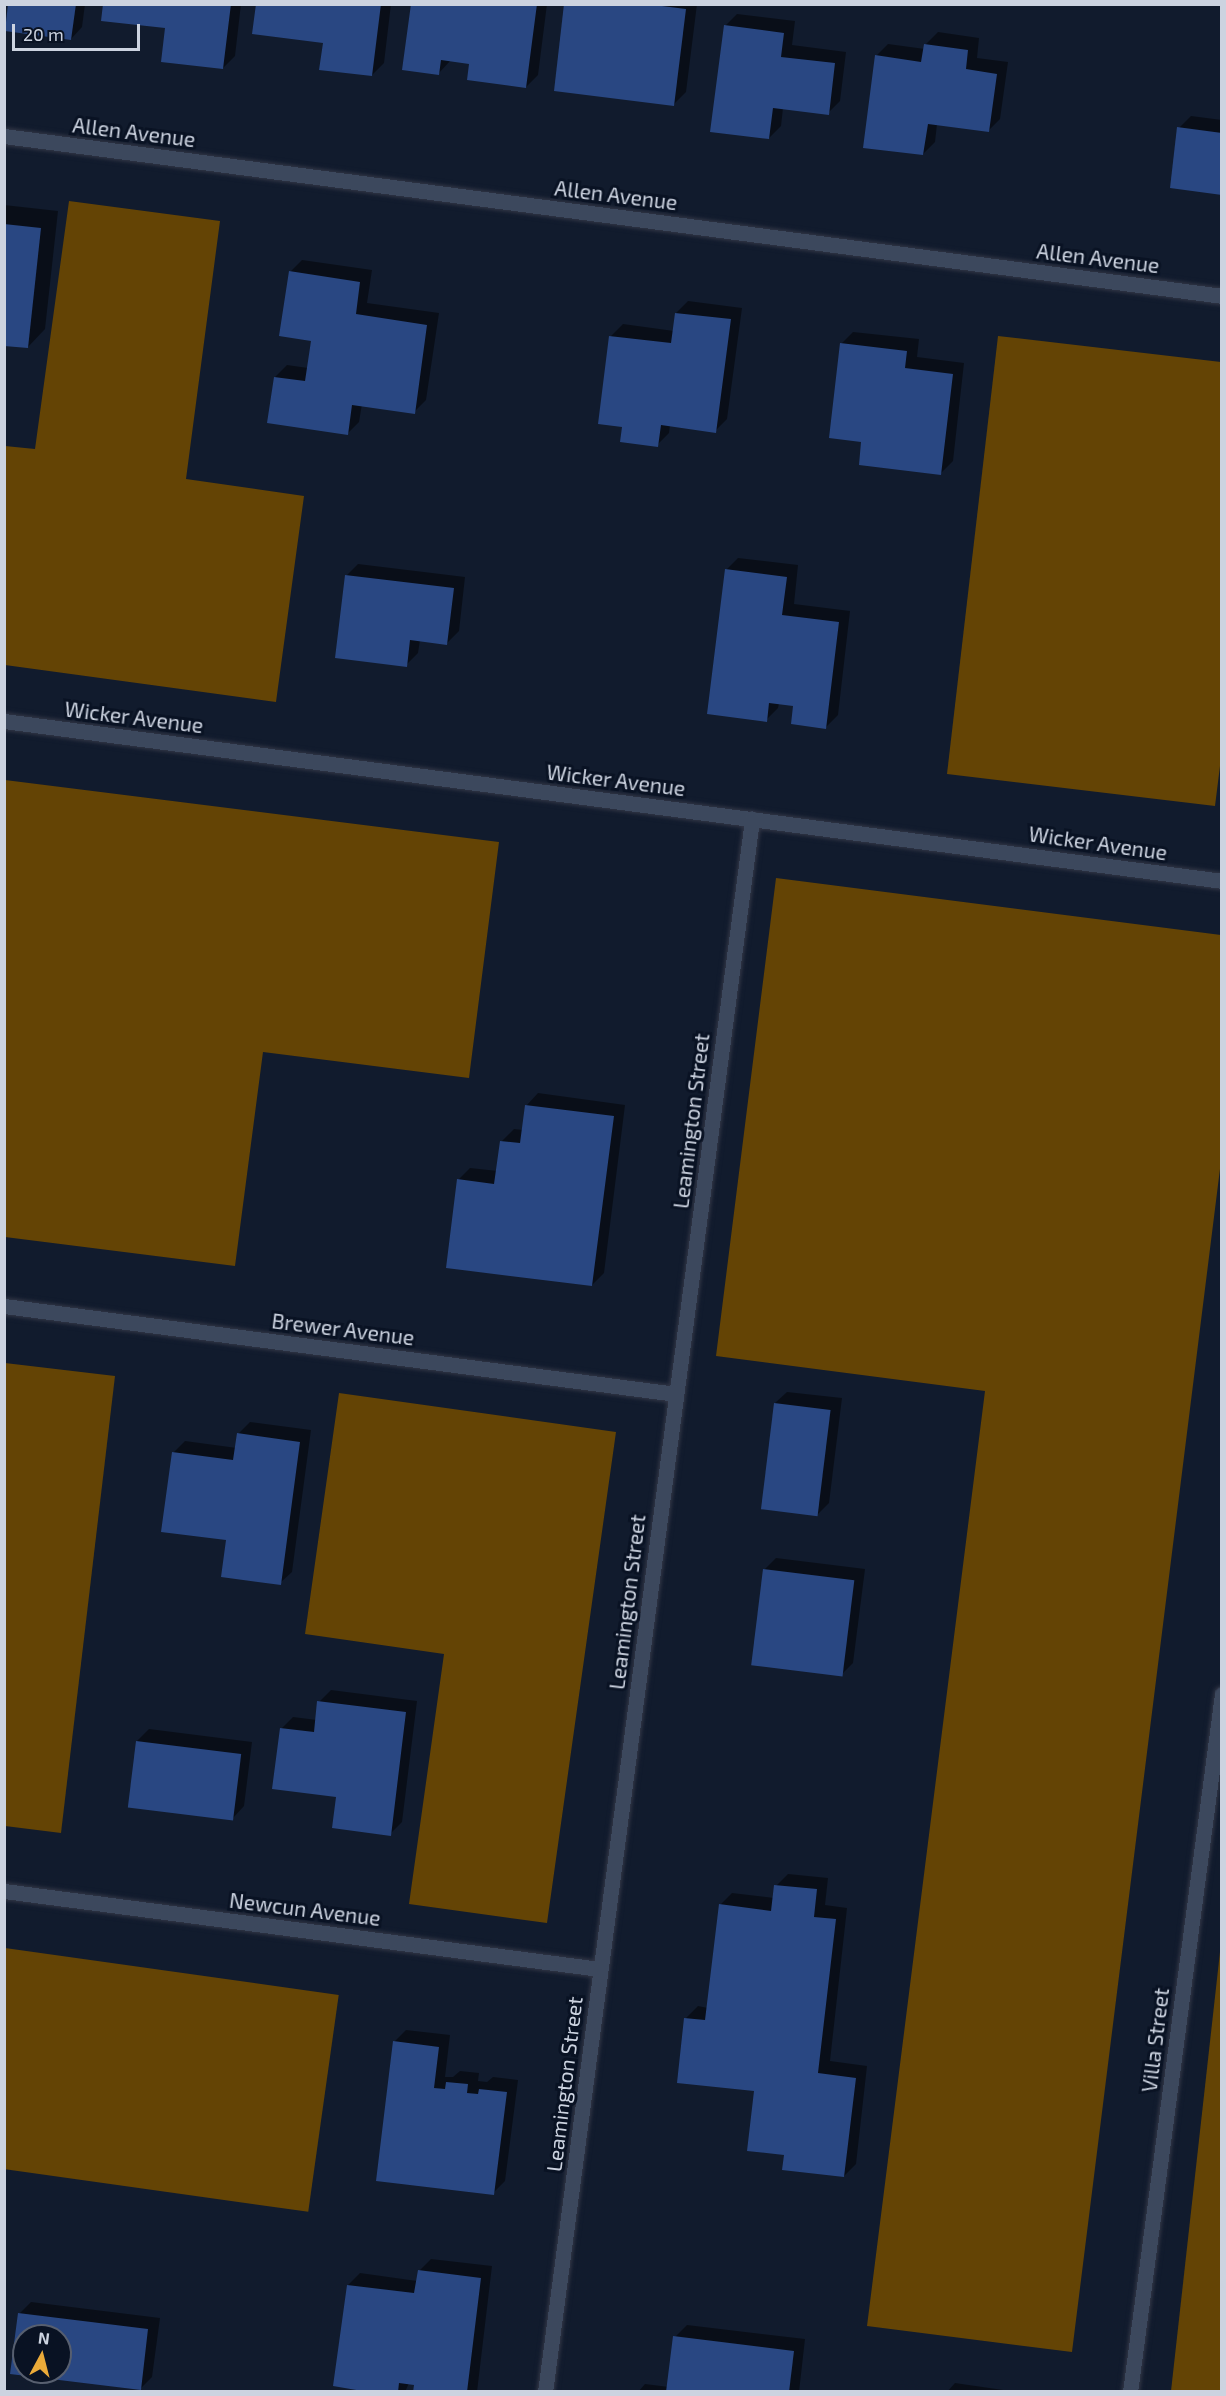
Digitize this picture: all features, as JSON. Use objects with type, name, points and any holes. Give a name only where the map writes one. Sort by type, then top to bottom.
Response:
[{"type":"street","name":"Allen Avenue","points":[[4,136],[1221,296]]},
{"type":"street","name":"Wicker Avenue","points":[[4,721],[1221,881]]},
{"type":"street","name":"Leamington Street","points":[[545,2391],[752,819]]},
{"type":"street","name":"Brewer Avenue","points":[[4,1306],[676,1394]]},
{"type":"street","name":"Villa Street","points":[[1130,2391],[1221,1694]]},
{"type":"street","name":"Newcun Avenue","points":[[4,1891],[600,1969]]},
{"type":"shaded area","points":[[69,201],[220,221],[186,479],[304,496],[276,702],[5,665],[5,446],[35,449]]},
{"type":"shaded area","points":[[998,336],[1221,362],[1222,750],[1215,806],[947,774]]},
{"type":"shaded area","points":[[5,780],[499,842],[469,1078],[263,1052],[235,1266],[5,1237]]},
{"type":"shaded area","points":[[776,878],[1221,935],[1221,1161],[1072,2352],[867,2326],[985,1391],[716,1356]]},
{"type":"shaded area","points":[[5,1363],[115,1376],[61,1833],[5,1826]]},
{"type":"shaded area","points":[[339,1393],[616,1432],[547,1923],[409,1904],[444,1654],[305,1634]]},
{"type":"shaded area","points":[[1221,1943],[1221,2391],[1171,2391]]},
{"type":"shaded area","points":[[5,1948],[339,1995],[308,2212],[4,2169]]},
{"type":"building","points":[[8,4],[76,4],[71,40],[5,31]]},
{"type":"building","points":[[103,4],[231,4],[223,69],[161,62],[165,28],[101,21]]},
{"type":"building","points":[[256,4],[381,4],[372,76],[319,70],[323,43],[252,34]]},
{"type":"building","points":[[411,4],[537,4],[526,88],[467,80],[469,64],[441,60],[439,75],[402,70]]},
{"type":"building","points":[[564,4],[646,4],[686,9],[674,106],[554,91]]},
{"type":"building","points":[[724,25],[784,33],[781,57],[835,63],[829,115],[773,108],[769,139],[710,132]]},
{"type":"building","points":[[924,44],[968,50],[966,69],[997,74],[989,132],[928,124],[923,155],[863,148],[875,55],[921,62]]},
{"type":"building","points":[[1177,127],[1222,133],[1222,195],[1170,188]]},
{"type":"building","points":[[4,224],[41,228],[28,348],[4,346]]},
{"type":"building","points":[[289,271],[360,282],[356,314],[427,325],[415,414],[352,405],[348,435],[267,423],[274,377],[305,381],[311,341],[279,336]]},
{"type":"building","points":[[675,313],[731,319],[716,433],[661,425],[658,447],[620,442],[622,427],[598,424],[609,336],[671,343]]},
{"type":"building","points":[[840,343],[907,351],[905,368],[953,374],[941,475],[859,465],[861,442],[829,438]]},
{"type":"building","points":[[725,569],[787,577],[782,615],[839,622],[826,729],[791,724],[793,706],[769,703],[767,722],[707,714]]},
{"type":"building","points":[[345,575],[454,588],[447,645],[410,640],[407,667],[335,658]]},
{"type":"building","points":[[525,1105],[614,1116],[592,1286],[446,1268],[457,1179],[494,1184],[500,1141],[520,1143]]},
{"type":"building","points":[[774,1403],[831,1410],[818,1516],[761,1509]]},
{"type":"building","points":[[237,1433],[300,1442],[281,1585],[221,1577],[226,1540],[161,1532],[172,1452],[233,1460]]},
{"type":"building","points":[[763,1569],[854,1580],[842,1676],[751,1665]]},
{"type":"building","points":[[317,1701],[406,1712],[391,1836],[332,1828],[336,1797],[272,1789],[280,1728],[314,1732]]},
{"type":"building","points":[[136,1741],[241,1754],[233,1820],[128,1808]]},
{"type":"building","points":[[774,1885],[817,1889],[814,1917],[836,1919],[818,2073],[856,2078],[844,2177],[782,2170],[784,2155],[747,2151],[754,2091],[677,2083],[684,2018],[705,2020],[719,1904],[771,1911]]},
{"type":"building","points":[[393,2041],[439,2047],[434,2088],[445,2089],[446,2082],[468,2084],[467,2093],[478,2094],[479,2089],[507,2092],[494,2195],[376,2181]]},
{"type":"building","points":[[418,2270],[481,2278],[467,2392],[413,2392],[414,2385],[399,2383],[398,2392],[368,2392],[333,2386],[347,2285],[414,2293]]},
{"type":"building","points":[[18,2313],[148,2329],[141,2390],[72,2382],[72,2324],[17,2324]]},
{"type":"building","points":[[673,2336],[794,2351],[789,2392],[666,2392]]}]
